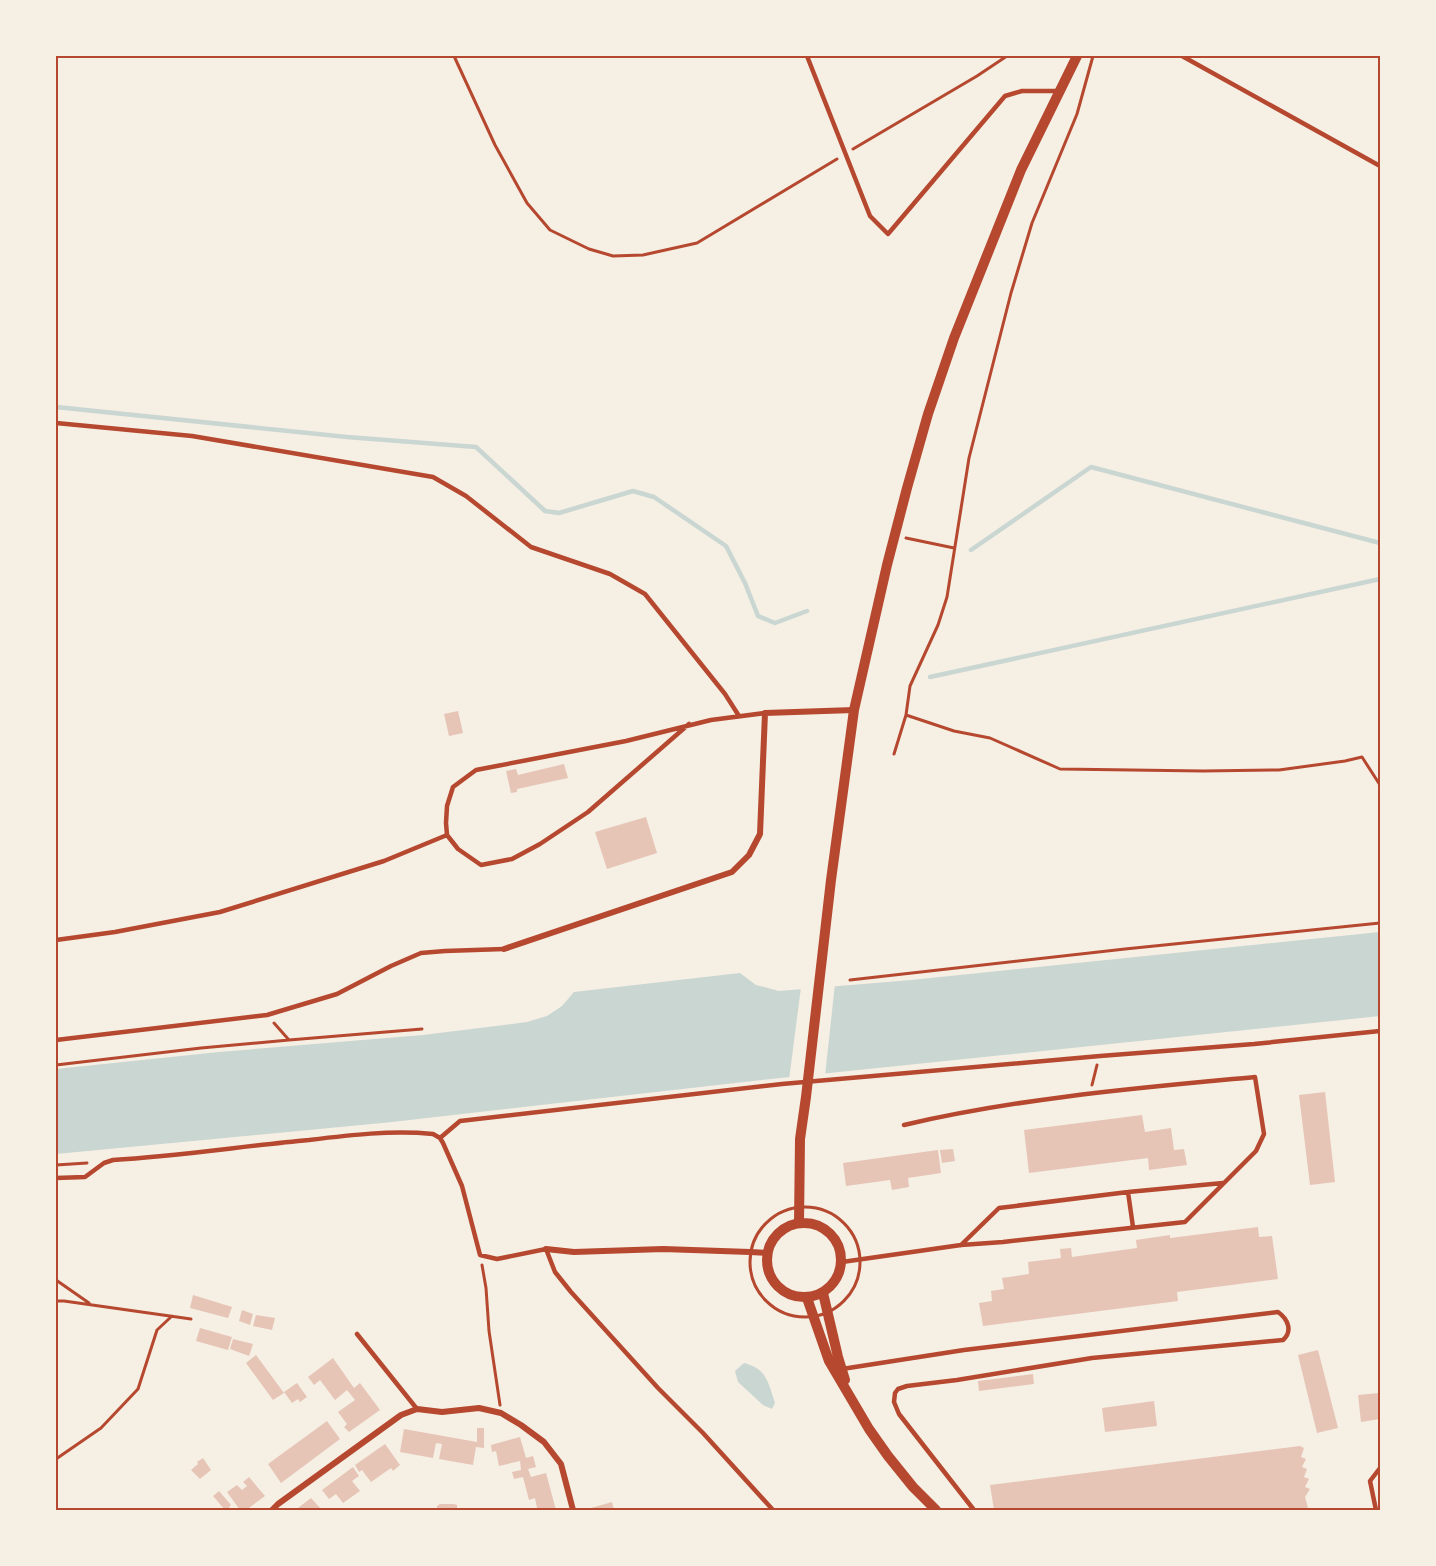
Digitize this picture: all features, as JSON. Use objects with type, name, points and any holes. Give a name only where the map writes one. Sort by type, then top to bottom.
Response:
[{"type":"street","points":[[799,1223],[800,1139],[854,710],[894,536],[928,414],[954,338],[1021,170],[1077,56]]},
{"type":"street","points":[[504,949],[732,872],[749,855],[760,834],[765,713],[854,710]]},
{"type":"street","points":[[799,1223],[824,1228],[834,1237],[840,1249],[842,1262],[833,1285],[823,1293],[807,1298],[793,1296],[781,1290],[772,1280],[767,1267],[767,1253],[771,1242],[778,1233],[799,1223]]},
{"type":"street","points":[[546,1249],[574,1252],[663,1250],[767,1253]]},
{"type":"street","points":[[823,1293],[852,1400]]},
{"type":"street","points":[[807,1298],[829,1361],[869,1429],[913,1487],[936,1510]]},
{"type":"street","points":[[272,1510],[401,1415],[417,1409],[442,1412],[479,1408],[501,1413],[544,1442],[561,1464],[573,1510]]},
{"type":"lane","points":[[807,56],[870,216],[888,234],[1005,96],[1022,92],[1059,91]]},
{"type":"lane","points":[[1182,56],[1380,166]]},
{"type":"lane","points":[[56,423],[192,436],[433,477],[466,496],[531,546],[610,574],[645,594],[740,716]]},
{"type":"lane","points":[[690,724],[588,812],[540,844],[512,859],[481,865],[458,849],[447,835],[447,806],[453,787],[476,770],[626,741],[690,724],[765,713]]},
{"type":"lane","points":[[56,940],[115,932],[220,912],[384,861],[447,835]]},
{"type":"lane","points":[[56,1040],[267,1015],[337,994],[421,953],[504,949]]},
{"type":"lane","points":[[440,1138],[460,1121],[782,1084],[1254,1044],[1380,1031]]},
{"type":"lane","points":[[842,1262],[960,1245],[1185,1222],[1256,1151],[1264,1134],[1256,1077],[1090,1093],[942,1116],[904,1125]]},
{"type":"lane","points":[[56,1178],[85,1177],[104,1162],[113,1160],[380,1133],[433,1134],[440,1138],[462,1186],[480,1255],[497,1259],[546,1249],[555,1272],[571,1292],[773,1510]]},
{"type":"lane","points":[[960,1245],[999,1208],[1224,1183]]},
{"type":"lane","points":[[1128,1192],[1132,1227]]},
{"type":"lane","points":[[842,1369],[975,1349],[1278,1312],[1287,1321],[1289,1327],[1287,1336],[1283,1340],[1092,1358],[898,1389],[894,1402],[899,1413],[974,1510]]},
{"type":"lane","points":[[357,1334],[417,1409]]},
{"type":"lane","points":[[1376,1510],[1370,1481],[1380,1468]]},
{"type":"path","points":[[454,56],[495,145],[527,203],[550,230],[590,249],[613,256],[643,255],[697,243],[1007,56]]},
{"type":"path","points":[[894,754],[906,715],[910,686],[939,626],[969,458],[1011,293],[1032,224],[1077,114],[1093,56]]},
{"type":"path","points":[[894,536],[954,548]]},
{"type":"path","points":[[906,715],[954,731],[990,738],[1060,769],[1278,771],[1362,757],[1380,785]]},
{"type":"path","points":[[850,980],[1380,923]]},
{"type":"path","points":[[267,1015],[289,1040]]},
{"type":"path","points":[[56,1065],[201,1048],[422,1029]]},
{"type":"path","points":[[1090,1093],[1100,1056]]},
{"type":"path","points":[[56,1165],[104,1162]]},
{"type":"path","points":[[812,1207],[827,1211],[844,1223],[857,1244],[859,1260],[858,1275],[842,1303],[828,1313],[798,1318],[781,1312],[768,1303],[757,1289],[751,1277],[750,1252],[758,1231],[766,1223],[785,1211],[799,1209],[812,1207]]},
{"type":"path","points":[[480,1255],[501,1413]]},
{"type":"path","points":[[56,1280],[91,1305]]},
{"type":"path","points":[[56,1301],[191,1319]]},
{"type":"path","points":[[56,1459],[101,1428],[138,1389],[157,1330],[172,1316]]},
{"type":"shaded area","points":[[1380,932],[1380,1016],[771,1079],[392,1122],[56,1154],[56,1069],[219,1052],[423,1035],[527,1022],[547,1016],[562,1006],[574,992],[740,973],[756,985],[779,991],[911,980]]},
{"type":"shaded area","points":[[744,1363],[758,1369],[766,1377],[775,1403],[772,1409],[763,1405],[738,1382],[735,1371]]},
{"type":"pier","points":[[835,984],[825,1076],[789,1080],[801,987]]},
{"type":"building","points":[[458,711],[463,733],[449,736],[444,714]]},
{"type":"building","points":[[564,764],[568,778],[517,789],[517,792],[511,793],[506,771],[516,769],[518,775]]},
{"type":"building","points":[[646,817],[657,853],[607,869],[595,832]]},
{"type":"building","points":[[1325,1092],[1335,1182],[1310,1185],[1299,1095]]},
{"type":"building","points":[[1142,1115],[1145,1132],[1171,1128],[1174,1150],[1184,1149],[1187,1165],[1149,1170],[1148,1158],[1029,1173],[1024,1130]]},
{"type":"building","points":[[953,1149],[955,1161],[942,1163],[940,1150]]},
{"type":"building","points":[[938,1150],[941,1173],[908,1178],[909,1187],[892,1190],[890,1180],[846,1186],[843,1163]]},
{"type":"building","points":[[1258,1227],[1259,1237],[1272,1236],[1278,1279],[1177,1292],[1178,1301],[983,1326],[979,1303],[992,1301],[991,1291],[1004,1289],[1002,1278],[1029,1274],[1028,1262],[1061,1258],[1060,1249],[1071,1248],[1072,1257],[1137,1248],[1136,1240]]},
{"type":"building","points":[[193,1295],[232,1307],[228,1318],[190,1308]]},
{"type":"building","points":[[242,1310],[253,1314],[250,1325],[239,1321]]},
{"type":"building","points":[[256,1315],[275,1318],[272,1330],[253,1326]]},
{"type":"building","points":[[200,1328],[232,1337],[228,1350],[196,1341]]},
{"type":"building","points":[[233,1339],[253,1344],[249,1356],[230,1349]]},
{"type":"building","points":[[1318,1350],[1338,1428],[1317,1433],[1298,1355]]},
{"type":"building","points":[[256,1355],[284,1393],[273,1400],[246,1363]]},
{"type":"building","points":[[333,1358],[354,1388],[360,1383],[380,1410],[349,1432],[344,1427],[347,1424],[338,1412],[355,1400],[347,1390],[335,1400],[320,1380],[314,1385],[308,1377]]},
{"type":"building","points":[[1033,1374],[1034,1384],[979,1391],[978,1381]]},
{"type":"building","points":[[297,1383],[307,1397],[300,1402],[298,1399],[292,1403],[284,1392]]},
{"type":"building","points":[[1379,1393],[1380,1419],[1361,1422],[1358,1395]]},
{"type":"building","points":[[1154,1401],[1157,1426],[1105,1432],[1102,1408]]},
{"type":"building","points":[[327,1421],[340,1439],[281,1483],[268,1464]]},
{"type":"building","points":[[477,1428],[484,1428],[484,1448],[476,1447],[473,1465],[439,1459],[442,1444],[436,1443],[433,1458],[400,1452],[404,1429],[477,1442]]},
{"type":"building","points":[[520,1437],[526,1458],[533,1456],[536,1467],[528,1469],[531,1477],[546,1473],[556,1510],[529,1510],[537,1508],[535,1498],[529,1500],[523,1477],[514,1479],[512,1472],[521,1470],[520,1461],[499,1466],[496,1451],[492,1452],[491,1445]]},
{"type":"building","points":[[385,1444],[400,1465],[393,1471],[391,1468],[371,1482],[362,1470],[359,1472],[355,1465]]},
{"type":"building","points":[[1300,1446],[1304,1448],[1301,1457],[1306,1459],[1302,1467],[1307,1469],[1304,1477],[1309,1479],[1305,1487],[1310,1489],[1305,1497],[1310,1510],[994,1510],[990,1485]]},
{"type":"building","points":[[203,1458],[211,1470],[200,1479],[191,1470]]},
{"type":"building","points":[[353,1467],[359,1476],[352,1481],[360,1491],[343,1503],[336,1494],[329,1499],[322,1490]]},
{"type":"building","points":[[249,1477],[265,1496],[246,1510],[240,1510],[227,1492],[237,1485],[242,1490],[247,1486],[243,1482]]},
{"type":"building","points":[[219,1491],[231,1505],[229,1507],[232,1510],[225,1510],[213,1496]]},
{"type":"building","points":[[311,1498],[322,1510],[296,1510],[298,1508]]},
{"type":"building","points":[[612,1502],[614,1510],[591,1510],[591,1508]]},
{"type":"building","points":[[440,1504],[457,1505],[457,1510],[437,1510]]},
{"type":"waterway","points":[[56,407],[347,437],[476,447],[545,511],[559,513],[633,491],[654,497],[726,546],[745,583],[758,616],[775,623],[807,611]]},
{"type":"waterway","points":[[971,550],[1091,467],[1380,543]]},
{"type":"waterway","points":[[930,677],[1380,579]]}]
